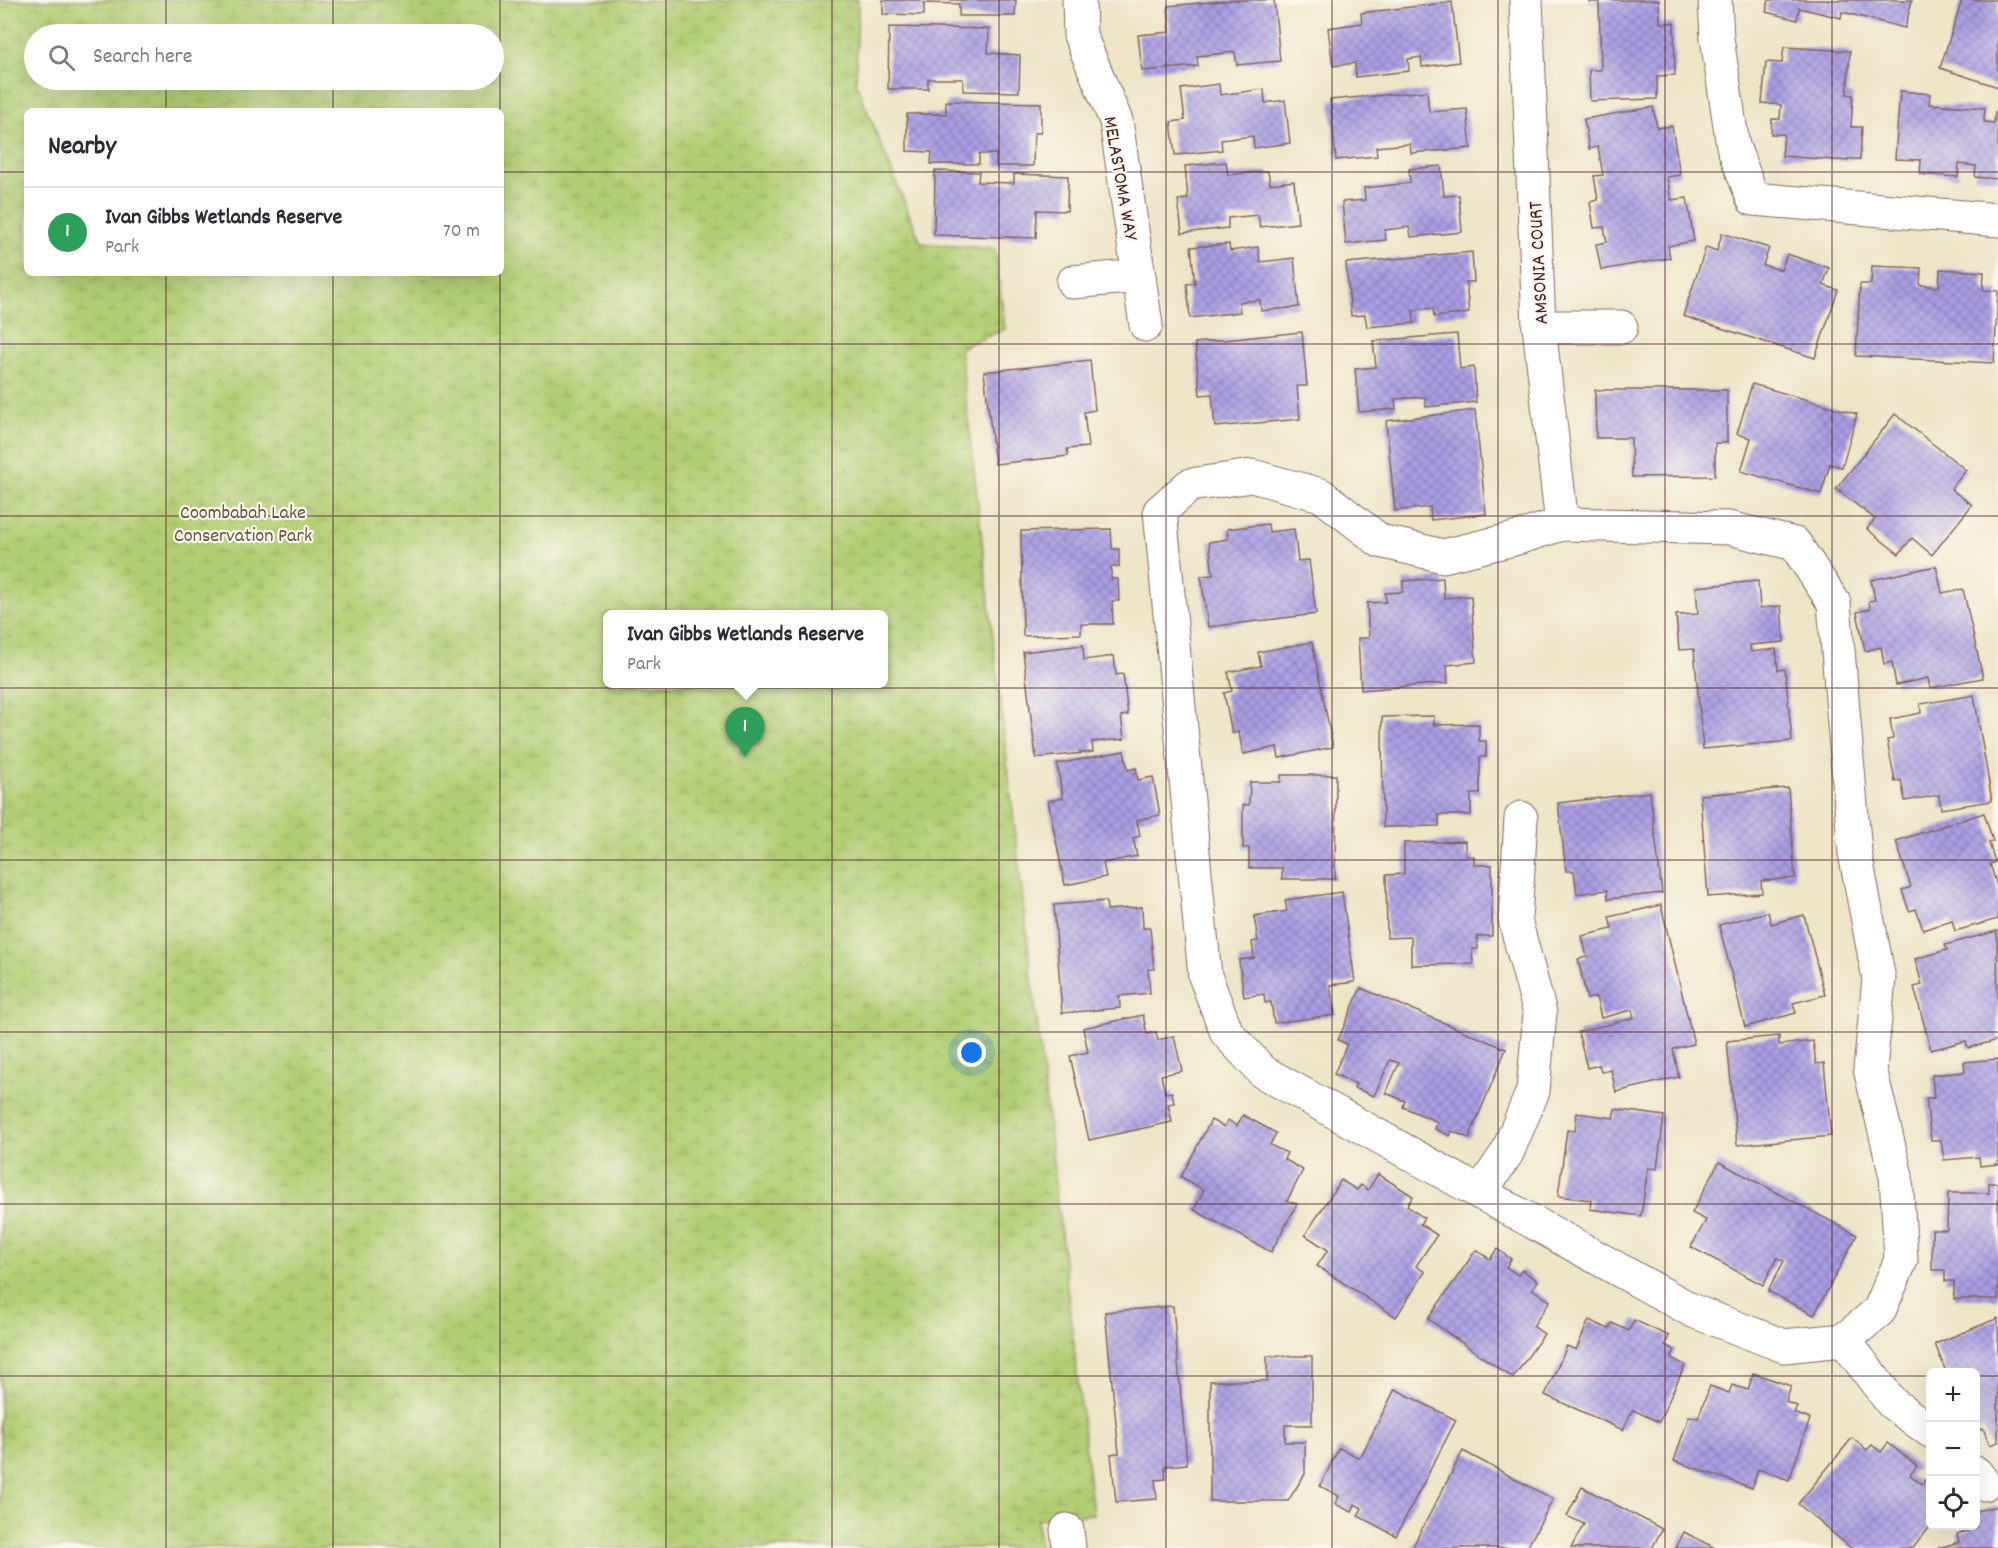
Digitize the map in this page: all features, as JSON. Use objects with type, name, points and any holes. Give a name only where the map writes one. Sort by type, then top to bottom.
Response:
[{"type":"street","name":"MELASTOMA WAY","points":[[1079,0],[1080,36],[1116,121],[1146,326]]},
{"type":"street","name":"AMSONIA COURT","points":[[1526,0],[1539,327],[1562,524]]},
{"type":"street","points":[[1715,0],[1717,38],[1733,146],[1753,199],[1998,220]]},
{"type":"street","points":[[1074,282],[1139,276]]},
{"type":"street","points":[[1539,327],[1621,327]]},
{"type":"street","points":[[1252,476],[1322,495],[1380,541],[1443,556],[1514,539],[1562,524],[1730,528],[1795,544],[1834,603],[1855,853],[1879,979],[1870,1069],[1896,1176],[1901,1260],[1879,1311],[1844,1340],[1784,1346],[1693,1311],[1480,1193],[1263,1072],[1227,1033],[1205,976],[1160,511],[1190,485],[1252,476]]},
{"type":"street","points":[[1480,1193],[1508,1154],[1533,1091],[1540,1013],[1515,920],[1521,818]]},
{"type":"street","points":[[1844,1340],[1892,1403],[1926,1428]]},
{"type":"green space","name":"Coombabah Lake Conservation Park","points":[[0,0],[858,0],[856,83],[921,243],[995,249],[1005,329],[960,348],[1093,1514],[1037,1519],[1039,1548],[0,1548]]},
{"type":"building","points":[[883,0],[1016,0],[1015,16],[959,16],[959,4],[924,3],[924,15],[883,14]]},
{"type":"building","points":[[1234,0],[1274,0],[1280,61],[1237,65],[1235,52],[1197,56],[1198,66],[1142,71],[1138,35],[1170,32],[1168,6]]},
{"type":"building","points":[[1589,0],[1659,0],[1660,23],[1674,23],[1675,75],[1657,76],[1657,99],[1590,101],[1589,70],[1601,70],[1599,2],[1589,2]]},
{"type":"building","points":[[1769,0],[1912,0],[1905,28],[1842,12],[1841,18],[1799,8],[1797,20],[1766,12]]},
{"type":"building","points":[[1962,0],[1998,0],[1998,87],[1940,68]]},
{"type":"building","points":[[1452,2],[1459,62],[1422,67],[1421,57],[1408,59],[1409,71],[1356,77],[1355,63],[1333,66],[1328,28],[1362,23],[1361,13]]},
{"type":"building","points":[[889,27],[989,29],[988,53],[1020,55],[1019,92],[963,91],[963,79],[928,79],[928,89],[888,89]]},
{"type":"building","points":[[1784,47],[1850,51],[1847,94],[1853,95],[1851,127],[1862,127],[1860,159],[1848,159],[1848,161],[1782,156],[1784,134],[1771,134],[1772,119],[1780,119],[1781,105],[1762,103],[1766,62],[1782,63]]},
{"type":"building","points":[[1219,84],[1220,95],[1264,89],[1265,103],[1285,100],[1290,143],[1254,148],[1253,136],[1221,140],[1222,150],[1175,155],[1171,122],[1185,120],[1181,89]]},
{"type":"building","points":[[1427,91],[1429,112],[1467,109],[1471,148],[1411,153],[1410,144],[1376,147],[1377,156],[1336,160],[1330,100]]},
{"type":"building","points":[[1900,91],[1930,94],[1929,104],[1985,108],[1984,122],[1994,123],[1995,112],[1998,112],[1998,179],[1975,177],[1976,166],[1959,164],[1958,177],[1920,174],[1921,160],[1895,159]]},
{"type":"building","points":[[946,101],[1041,103],[1041,133],[1034,133],[1033,166],[996,166],[996,154],[979,154],[979,164],[931,164],[932,152],[907,151],[907,114],[946,114]]},
{"type":"building","points":[[1653,107],[1657,128],[1672,126],[1680,175],[1667,177],[1671,200],[1687,198],[1694,241],[1668,246],[1670,258],[1601,270],[1596,244],[1607,242],[1604,227],[1594,228],[1590,202],[1598,200],[1594,176],[1603,175],[1598,147],[1589,149],[1584,119]]},
{"type":"building","points":[[1226,162],[1228,175],[1268,171],[1270,184],[1294,181],[1298,223],[1260,227],[1258,215],[1228,218],[1228,228],[1182,233],[1178,200],[1188,199],[1185,166]]},
{"type":"building","points":[[1441,166],[1444,196],[1459,195],[1462,232],[1411,237],[1409,227],[1385,230],[1386,240],[1346,244],[1342,202],[1365,200],[1364,188],[1410,183],[1409,169]]},
{"type":"building","points":[[935,171],[979,172],[978,182],[1014,183],[1014,174],[1068,176],[1067,211],[1037,210],[1036,238],[934,235]]},
{"type":"building","points":[[1722,233],[1769,248],[1763,265],[1781,270],[1787,254],[1829,268],[1823,285],[1838,290],[1815,358],[1683,316],[1706,247],[1717,251]]},
{"type":"building","points":[[1229,244],[1230,251],[1258,247],[1260,262],[1294,258],[1299,307],[1261,311],[1260,300],[1239,302],[1240,312],[1190,318],[1187,284],[1195,283],[1191,247]]},
{"type":"building","points":[[1472,252],[1474,282],[1466,282],[1469,313],[1434,317],[1433,308],[1413,310],[1414,323],[1367,327],[1365,315],[1351,316],[1346,263]]},
{"type":"building","points":[[1872,266],[1921,268],[1920,285],[1939,287],[1940,269],[1984,272],[1983,290],[1998,291],[1994,363],[1856,356],[1860,284],[1871,284]]},
{"type":"building","points":[[1302,332],[1307,386],[1297,386],[1300,419],[1215,427],[1212,394],[1200,395],[1195,343]]},
{"type":"building","points":[[1457,334],[1460,369],[1474,367],[1476,402],[1426,407],[1425,397],[1395,399],[1396,409],[1359,412],[1355,369],[1376,367],[1373,341]]},
{"type":"building","points":[[1090,360],[1095,410],[1084,412],[1088,447],[1067,449],[1068,456],[995,464],[984,372]]},
{"type":"building","points":[[1752,384],[1857,414],[1842,467],[1830,464],[1821,494],[1741,471],[1751,438],[1737,434]]},
{"type":"building","points":[[1595,390],[1727,390],[1727,443],[1715,443],[1715,476],[1632,477],[1631,438],[1596,438]]},
{"type":"building","points":[[1475,410],[1486,514],[1431,520],[1430,507],[1395,511],[1386,421]]},
{"type":"building","points":[[1895,414],[1966,470],[1951,489],[1972,505],[1932,555],[1912,538],[1899,554],[1867,529],[1875,519],[1836,489]]},
{"type":"building","points":[[1268,524],[1269,532],[1294,529],[1298,561],[1309,560],[1316,614],[1208,627],[1201,576],[1213,575],[1209,542],[1228,539],[1227,529]]},
{"type":"building","points":[[1111,529],[1112,549],[1119,549],[1119,567],[1111,567],[1111,579],[1118,579],[1119,601],[1112,601],[1113,624],[1081,624],[1081,634],[1023,636],[1021,531]]},
{"type":"building","points":[[1936,566],[1942,593],[1963,589],[1983,678],[1930,688],[1928,678],[1896,685],[1892,662],[1884,664],[1881,647],[1865,651],[1857,612],[1870,609],[1869,601],[1875,600],[1871,580]]},
{"type":"building","points":[[1443,578],[1444,598],[1471,596],[1476,662],[1447,665],[1448,683],[1361,690],[1358,638],[1369,638],[1367,603],[1386,602],[1385,593],[1403,592],[1403,581]]},
{"type":"building","points":[[1758,581],[1760,608],[1781,606],[1784,642],[1750,645],[1751,652],[1776,649],[1778,670],[1785,669],[1792,741],[1703,749],[1694,649],[1679,650],[1676,615],[1698,614],[1696,587]]},
{"type":"building","points":[[1312,642],[1333,747],[1279,758],[1277,747],[1243,754],[1239,732],[1232,733],[1224,693],[1232,691],[1228,672],[1261,666],[1258,652]]},
{"type":"building","points":[[1083,645],[1084,660],[1114,656],[1116,675],[1123,674],[1128,715],[1121,716],[1124,739],[1092,742],[1093,752],[1036,758],[1023,652]]},
{"type":"building","points":[[1974,695],[1992,801],[1941,809],[1939,795],[1905,801],[1901,780],[1895,782],[1887,740],[1893,739],[1890,719],[1921,713],[1920,704]]},
{"type":"building","points":[[1434,716],[1434,725],[1479,724],[1479,741],[1486,741],[1486,757],[1480,757],[1480,794],[1471,794],[1471,815],[1439,815],[1439,826],[1383,827],[1382,717]]},
{"type":"building","points":[[1124,751],[1128,770],[1136,768],[1138,780],[1153,777],[1160,815],[1137,820],[1140,836],[1133,838],[1137,856],[1103,863],[1106,877],[1065,885],[1048,801],[1063,798],[1057,764]]},
{"type":"building","points":[[1281,775],[1336,775],[1335,879],[1282,879],[1282,868],[1249,868],[1249,848],[1243,848],[1243,805],[1249,805],[1250,782],[1281,782]]},
{"type":"building","points":[[1788,788],[1795,878],[1761,881],[1762,893],[1708,897],[1700,795]]},
{"type":"building","points":[[1650,792],[1662,893],[1608,899],[1607,890],[1577,894],[1574,871],[1566,871],[1558,803]]},
{"type":"building","points":[[1984,813],[1993,841],[1989,843],[1995,862],[1990,864],[1998,889],[1998,919],[1955,931],[1952,920],[1923,930],[1916,909],[1909,911],[1902,890],[1911,887],[1896,841]]},
{"type":"building","points":[[1465,841],[1465,856],[1474,856],[1474,865],[1492,865],[1492,936],[1477,936],[1478,949],[1472,949],[1473,964],[1411,965],[1411,937],[1387,938],[1386,875],[1404,874],[1404,843]]},
{"type":"building","points":[[1342,892],[1355,982],[1330,985],[1335,1015],[1274,1023],[1271,1002],[1265,1003],[1264,994],[1244,997],[1239,960],[1254,958],[1252,942],[1258,941],[1254,916],[1287,911],[1285,900]]},
{"type":"building","points":[[1106,901],[1107,910],[1142,907],[1143,928],[1150,928],[1154,969],[1148,969],[1150,993],[1119,996],[1120,1008],[1062,1013],[1054,905]]},
{"type":"building","points":[[1661,905],[1694,1044],[1673,1049],[1679,1077],[1616,1092],[1611,1070],[1601,1072],[1599,1065],[1587,1068],[1578,1032],[1634,1018],[1632,1010],[1601,1018],[1596,997],[1587,999],[1578,959],[1587,957],[1582,936],[1612,929],[1609,917]]},
{"type":"building","points":[[1768,912],[1771,924],[1804,915],[1825,995],[1793,1003],[1796,1013],[1745,1027],[1719,925]]},
{"type":"building","points":[[1997,931],[1998,1040],[1968,1048],[1966,1041],[1931,1050],[1914,987],[1922,985],[1915,959],[1947,950],[1945,945]]},
{"type":"building","points":[[1361,988],[1506,1049],[1469,1138],[1452,1131],[1450,1136],[1435,1129],[1438,1122],[1403,1107],[1405,1101],[1386,1093],[1399,1063],[1390,1060],[1374,1096],[1354,1088],[1356,1084],[1334,1074],[1347,1044],[1338,1040]]},
{"type":"building","points":[[1143,1015],[1147,1034],[1156,1032],[1158,1040],[1174,1036],[1182,1071],[1161,1075],[1165,1093],[1172,1092],[1174,1103],[1168,1104],[1172,1122],[1089,1140],[1070,1056],[1088,1052],[1083,1028]]},
{"type":"building","points":[[1779,1036],[1779,1045],[1813,1041],[1816,1064],[1824,1063],[1831,1136],[1737,1145],[1727,1041]]},
{"type":"building","points":[[1998,1059],[1998,1164],[1980,1166],[1979,1157],[1944,1160],[1941,1140],[1931,1140],[1926,1098],[1934,1098],[1932,1075],[1965,1072],[1964,1062]]},
{"type":"building","points":[[1615,1109],[1664,1116],[1657,1169],[1648,1168],[1641,1216],[1590,1209],[1591,1200],[1558,1196],[1567,1130],[1575,1131],[1577,1113],[1613,1118]]},
{"type":"building","points":[[1243,1115],[1276,1133],[1270,1145],[1287,1153],[1284,1159],[1303,1170],[1287,1201],[1297,1204],[1271,1252],[1194,1210],[1204,1190],[1181,1177],[1211,1120],[1224,1127],[1228,1120],[1237,1126]]},
{"type":"building","points":[[1719,1162],[1857,1235],[1814,1315],[1768,1291],[1784,1261],[1777,1258],[1763,1285],[1691,1247],[1706,1220],[1692,1213]]},
{"type":"building","points":[[1378,1174],[1413,1196],[1407,1206],[1424,1218],[1420,1224],[1437,1235],[1416,1266],[1425,1272],[1396,1317],[1317,1266],[1328,1250],[1305,1235],[1341,1180],[1357,1190],[1361,1185],[1368,1190]]},
{"type":"building","points":[[1989,1183],[1998,1183],[1998,1299],[1954,1299],[1954,1281],[1945,1281],[1945,1270],[1932,1270],[1932,1230],[1947,1230],[1948,1193],[1989,1193]]},
{"type":"building","points":[[1497,1249],[1511,1259],[1506,1267],[1518,1275],[1522,1270],[1538,1281],[1532,1289],[1550,1301],[1533,1326],[1544,1334],[1513,1378],[1428,1319],[1476,1250],[1490,1259]]},
{"type":"building","points":[[1173,1306],[1187,1464],[1165,1466],[1166,1479],[1155,1480],[1157,1499],[1116,1502],[1111,1454],[1119,1453],[1105,1312]]},
{"type":"building","points":[[1998,1318],[1998,1442],[1990,1445],[1983,1428],[1980,1429],[1980,1368],[1944,1368],[1935,1344]]},
{"type":"building","points":[[1589,1320],[1609,1329],[1612,1323],[1629,1331],[1634,1320],[1669,1336],[1665,1345],[1675,1350],[1671,1358],[1685,1365],[1659,1422],[1633,1410],[1623,1430],[1545,1395],[1567,1346],[1576,1350]]},
{"type":"building","points":[[1267,1356],[1312,1356],[1312,1425],[1285,1425],[1285,1442],[1305,1442],[1305,1474],[1288,1501],[1210,1501],[1210,1381],[1267,1381]]},
{"type":"building","points":[[1753,1373],[1791,1386],[1786,1402],[1797,1406],[1794,1413],[1810,1419],[1789,1480],[1758,1469],[1752,1488],[1674,1461],[1689,1416],[1698,1418],[1710,1386],[1729,1393],[1732,1385],[1748,1390]]},
{"type":"building","points":[[1395,1389],[1456,1420],[1396,1536],[1358,1516],[1362,1508],[1355,1504],[1352,1512],[1335,1504],[1339,1496],[1320,1486],[1339,1448],[1360,1458]]},
{"type":"building","points":[[1852,1438],[1867,1450],[1872,1445],[1881,1452],[1888,1443],[1917,1466],[1910,1475],[1922,1484],[1926,1479],[1928,1530],[1913,1548],[1851,1548],[1798,1504]]},
{"type":"building","points":[[1463,1451],[1553,1499],[1527,1548],[1412,1548]]},
{"type":"building","points":[[1582,1487],[1662,1529],[1652,1548],[1571,1548],[1584,1524],[1567,1516]]},
{"type":"building","points":[[1998,1506],[1998,1548],[1938,1548],[1959,1542],[1957,1534],[1968,1530],[1980,1530],[1980,1510]]},
{"type":"building","points":[[1684,1532],[1715,1548],[1676,1548]]},
{"type":"place","name":"Ivan Gibbs Wetlands Reserve","points":[[745,757]]}]
